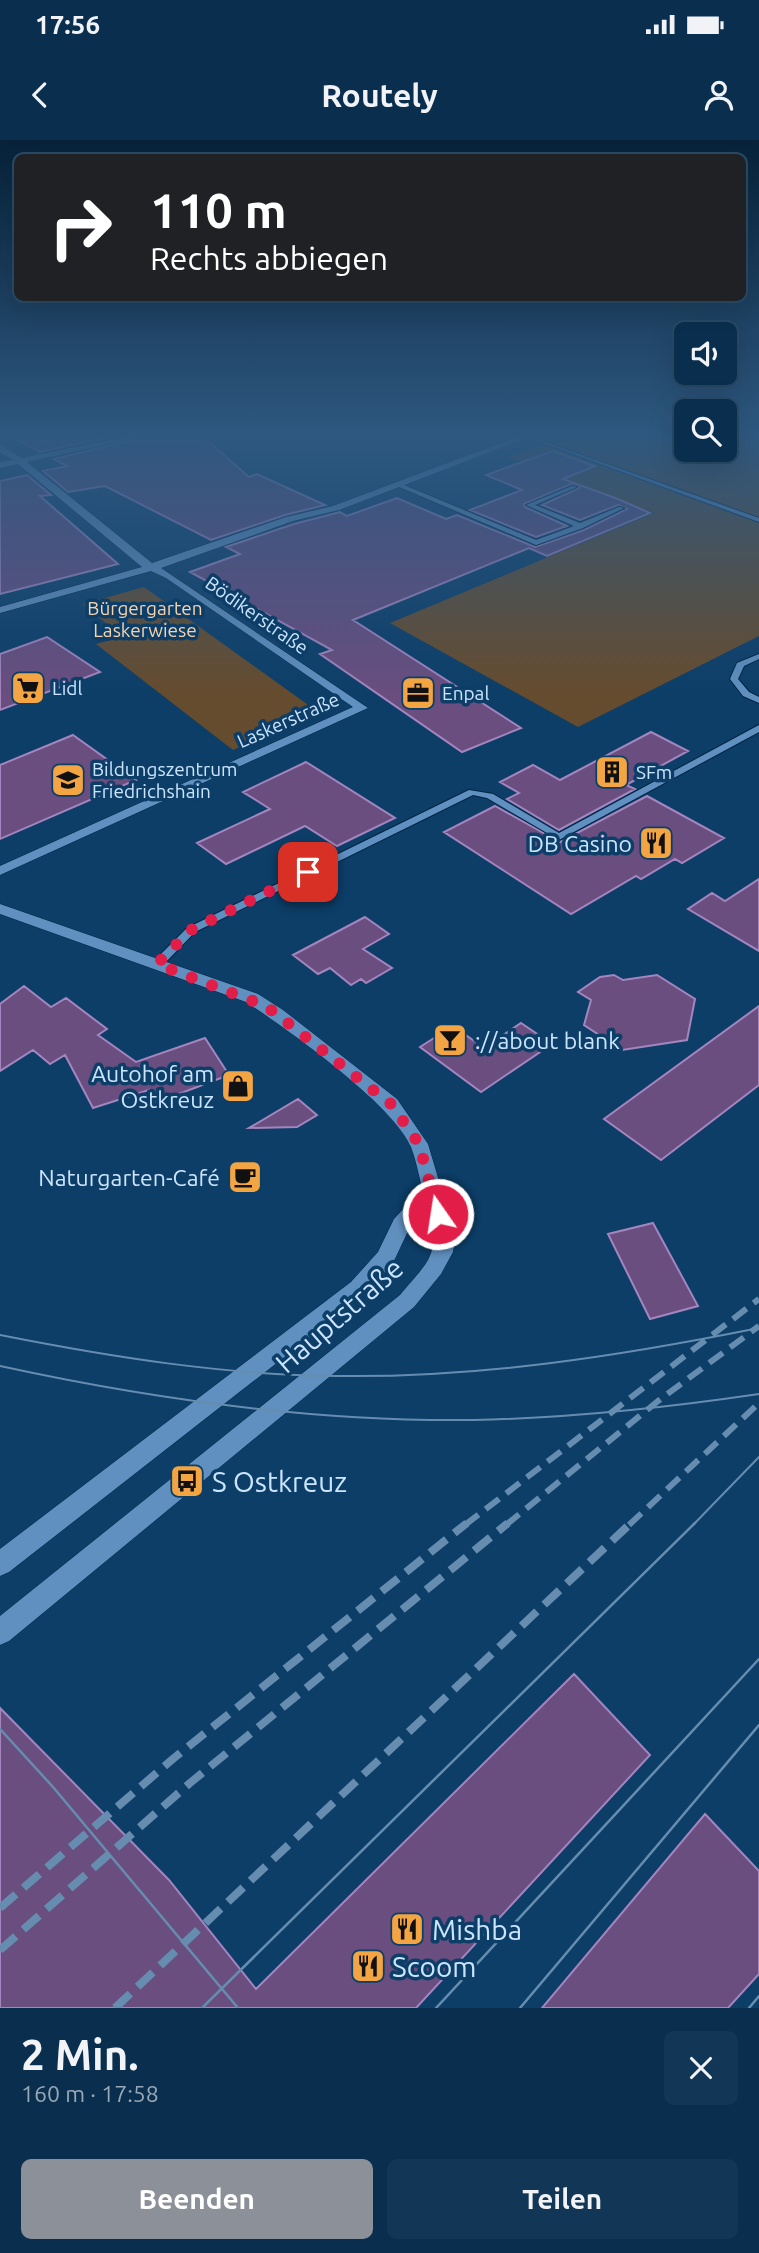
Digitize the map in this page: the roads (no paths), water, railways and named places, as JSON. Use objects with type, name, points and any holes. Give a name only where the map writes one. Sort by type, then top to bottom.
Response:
[{"type":"street","name":"Bödikerstraße","points":[[94,520],[153,567],[362,708]]},
{"type":"street","points":[[0,610],[153,567],[293,520]]},
{"type":"street","name":"Laskerstraße","points":[[0,870],[362,708]]},
{"type":"street","points":[[0,909],[157,964],[266,1006],[371,1087],[402,1117],[419,1144],[431,1192]]},
{"type":"street","name":"Hauptstraße","points":[[0,1564],[358,1288],[386,1257],[401,1224],[431,1192],[445,1235],[443,1252],[434,1268],[407,1301],[0,1632]]},
{"type":"lane","points":[[482,520],[536,543],[593,520]]},
{"type":"lane","points":[[566,520],[580,526]]},
{"type":"lane","points":[[759,656],[740,665],[734,679],[746,694],[759,700]]},
{"type":"lane","points":[[157,964],[191,930],[472,792],[490,796],[559,837],[759,727]]},
{"type":"tram line","points":[[0,1335],[84,1351],[210,1368],[295,1375],[390,1376],[549,1363],[654,1348],[759,1328]]},
{"type":"tram line","points":[[0,1366],[176,1399],[294,1413],[414,1420],[581,1415],[759,1394]]},
{"type":"tram line","points":[[694,1524],[759,1457]]},
{"type":"tram line","points":[[222,1989],[694,1524]]},
{"type":"tram line","points":[[436,2008],[759,1659]]},
{"type":"tram line","points":[[520,2008],[759,1725]]},
{"type":"tram line","points":[[0,1729],[53,1787],[222,1989]]},
{"type":"tram line","points":[[202,2008],[222,1989]]},
{"type":"tram line","points":[[222,1989],[238,2008]]},
{"type":"tram line","points":[[749,2008],[759,1996]]},
{"type":"railway","points":[[465,1525],[759,1299]]},
{"type":"railway","points":[[506,1525],[658,1401],[759,1326]]},
{"type":"railway","points":[[629,1525],[759,1403]]},
{"type":"railway","points":[[0,1908],[174,1758],[467,1523]]},
{"type":"railway","points":[[0,1950],[190,1783],[508,1523]]},
{"type":"railway","points":[[115,2008],[631,1523]]},
{"type":"place","name":"Lidl","points":[[28,688]]},
{"type":"place","name":"Enpal","points":[[418,693]]},
{"type":"place","name":"SFm","points":[[612,772]]},
{"type":"place","name":"Bildungszentrum Friedrichshain","points":[[68,780]]},
{"type":"place","name":"DB Casino","points":[[656,843]]},
{"type":"place","name":"://about blank","points":[[450,1040]]},
{"type":"place","name":"Autohof am Ostkreuz","points":[[238,1086]]},
{"type":"place","name":"Naturgarten-Café","points":[[245,1177]]},
{"type":"place","name":"S Ostkreuz","points":[[187,1481]]},
{"type":"place","name":"Mishba","points":[[407,1929]]},
{"type":"place","name":"Scoom","points":[[368,1966]]},
{"type":"park label","name":"Bürgergarten Laskerwiese","points":[[145,619]]}]
